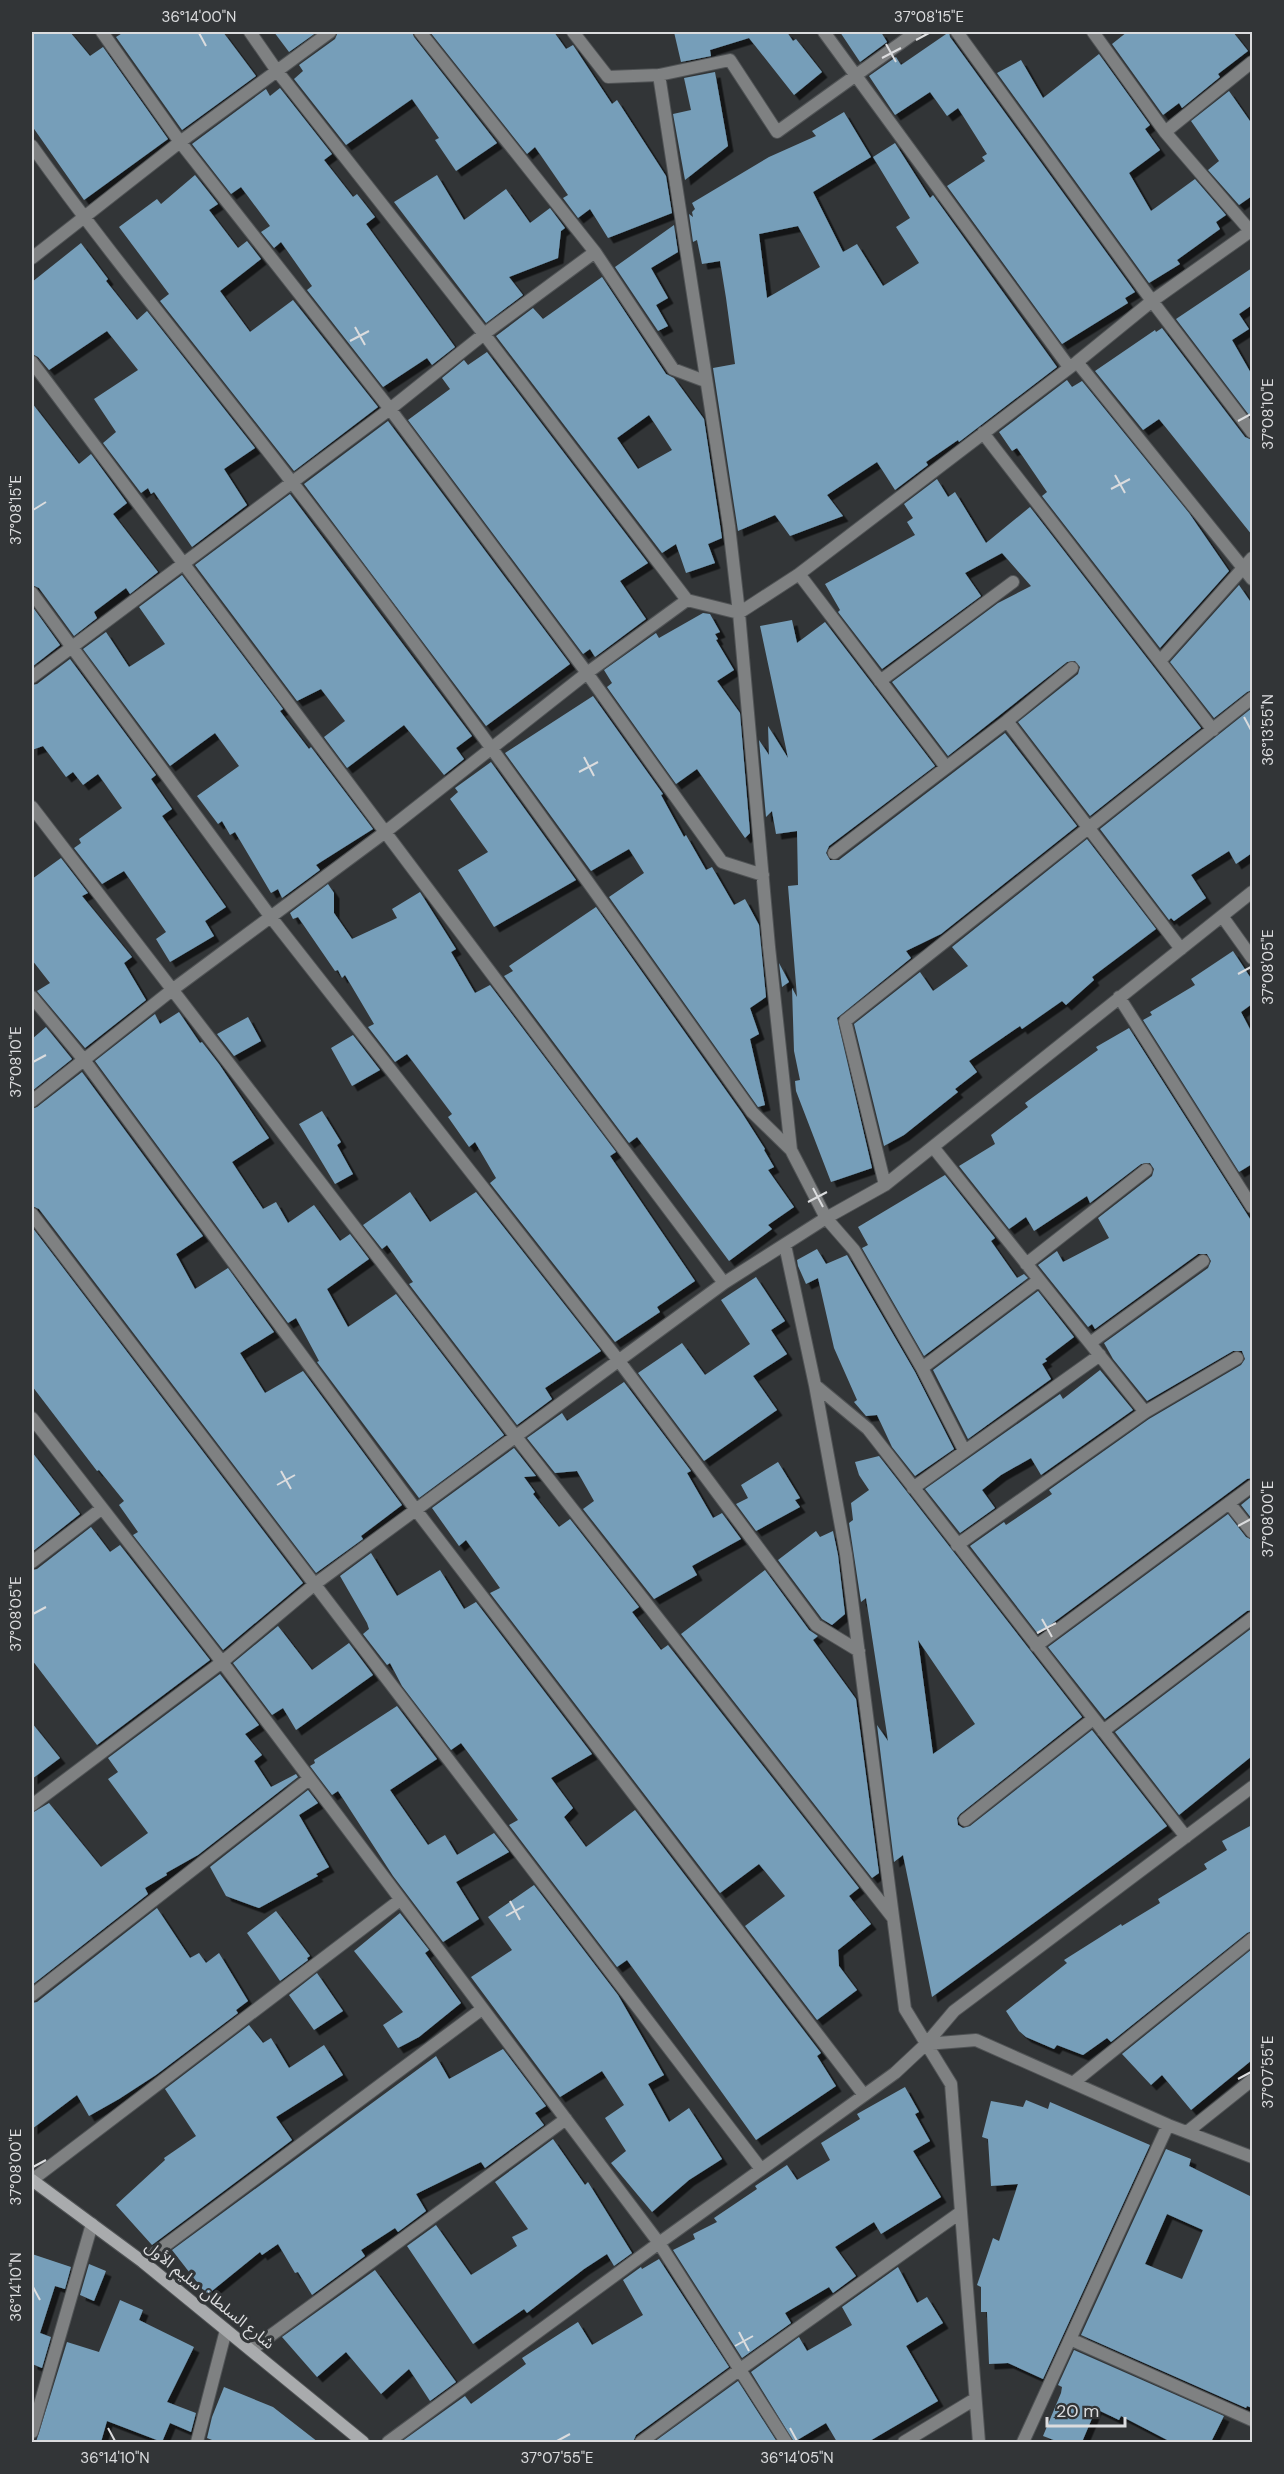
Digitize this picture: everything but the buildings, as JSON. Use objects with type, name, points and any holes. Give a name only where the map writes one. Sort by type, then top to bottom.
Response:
[{"type":"street","points":[[102,32],[180,142],[390,409],[587,673],[722,862],[763,875]]},
{"type":"street","points":[[250,32],[277,71],[484,334],[687,600],[739,613],[799,574],[1152,301],[1252,231],[1165,132],[1094,32]]},
{"type":"street","points":[[32,258],[180,142],[330,32]]},
{"type":"street","points":[[420,32],[595,252],[674,369],[705,381]]},
{"type":"street","points":[[573,32],[608,77],[659,75],[730,60],[777,132],[915,32]]},
{"type":"street","points":[[824,32],[1073,364],[1252,579]]},
{"type":"street","points":[[957,32],[1152,301],[1252,432]]},
{"type":"street","points":[[1165,132],[1252,62]]},
{"type":"street","points":[[659,75],[729,526],[791,1150]]},
{"type":"street","points":[[32,146],[82,217],[291,481],[492,748],[752,1112],[791,1150],[826,1218],[854,1250],[922,1368],[964,1450]]},
{"type":"street","points":[[32,677],[595,252]]},
{"type":"street","points":[[32,362],[724,1283]]},
{"type":"street","points":[[983,433],[1213,729]]},
{"type":"street","points":[[1160,661],[1252,558]]},
{"type":"street","points":[[799,574],[946,767]]},
{"type":"street","points":[[880,681],[1013,582]]},
{"type":"street","points":[[32,593],[270,916],[619,1361],[816,1625],[859,1651]]},
{"type":"street","points":[[32,1101],[172,990],[384,833],[587,673],[687,600]]},
{"type":"street","points":[[834,854],[1072,668]]},
{"type":"street","points":[[885,1185],[845,1021],[1252,698]]},
{"type":"street","points":[[1007,721],[1180,949]]},
{"type":"street","points":[[32,807],[516,1437],[893,1918]]},
{"type":"street","points":[[32,1805],[222,1662],[315,1584],[724,1283],[826,1218],[885,1185],[1252,892]]},
{"type":"street","points":[[1222,916],[1252,957]]},
{"type":"street","points":[[32,997],[84,1060],[416,1510],[864,2095]]},
{"type":"street","points":[[1119,997],[1252,1207]]},
{"type":"street","points":[[933,1147],[1145,1412]]},
{"type":"street","points":[[1026,1264],[1146,1170]]},
{"type":"street","points":[[32,1214],[761,2169]]},
{"type":"street","points":[[785,1245],[846,1554],[905,2009],[951,2084],[979,2442]]},
{"type":"street","points":[[1090,1343],[1203,1261]]},
{"type":"street","points":[[922,1368],[1040,1280]]},
{"type":"street","points":[[914,1488],[964,1450],[1100,1355]]},
{"type":"street","points":[[957,1545],[1145,1412],[1237,1358]]},
{"type":"street","points":[[814,1385],[868,1429],[1186,1837]]},
{"type":"street","points":[[32,1419],[222,1662],[659,2242],[786,2442]]},
{"type":"street","points":[[1036,1646],[1252,1486]]},
{"type":"street","points":[[1229,1503],[1252,1532]]},
{"type":"street","points":[[32,1562],[101,1509]]},
{"type":"street","points":[[1103,1731],[1252,1618]]},
{"type":"street","points":[[966,1820],[1093,1719]]},
{"type":"street","points":[[32,1995],[309,1779]]},
{"type":"street","points":[[388,2442],[659,2242],[894,2073],[926,2044],[954,2012],[1252,1787]]},
{"type":"street","points":[[32,2180],[400,1900]]},
{"type":"street","points":[[1073,2083],[1252,1940]]},
{"type":"street","points":[[143,2262],[482,2009]]},
{"type":"street","points":[[926,2044],[976,2040],[1168,2125],[1252,2157]]},
{"type":"street","points":[[1187,2132],[1252,2080]]},
{"type":"street","points":[[251,2350],[566,2119]]},
{"type":"street","points":[[1023,2442],[1168,2125]]},
{"type":"street","name":"شارع السلطان سليم الأول","points":[[32,2180],[143,2262],[363,2442]]},
{"type":"street","points":[[641,2442],[961,2212]]},
{"type":"street","points":[[32,2432],[92,2224]]},
{"type":"street","points":[[197,2442],[226,2330]]},
{"type":"street","points":[[1070,2339],[1252,2420]]},
{"type":"street","points":[[904,2442],[975,2399]]}]
